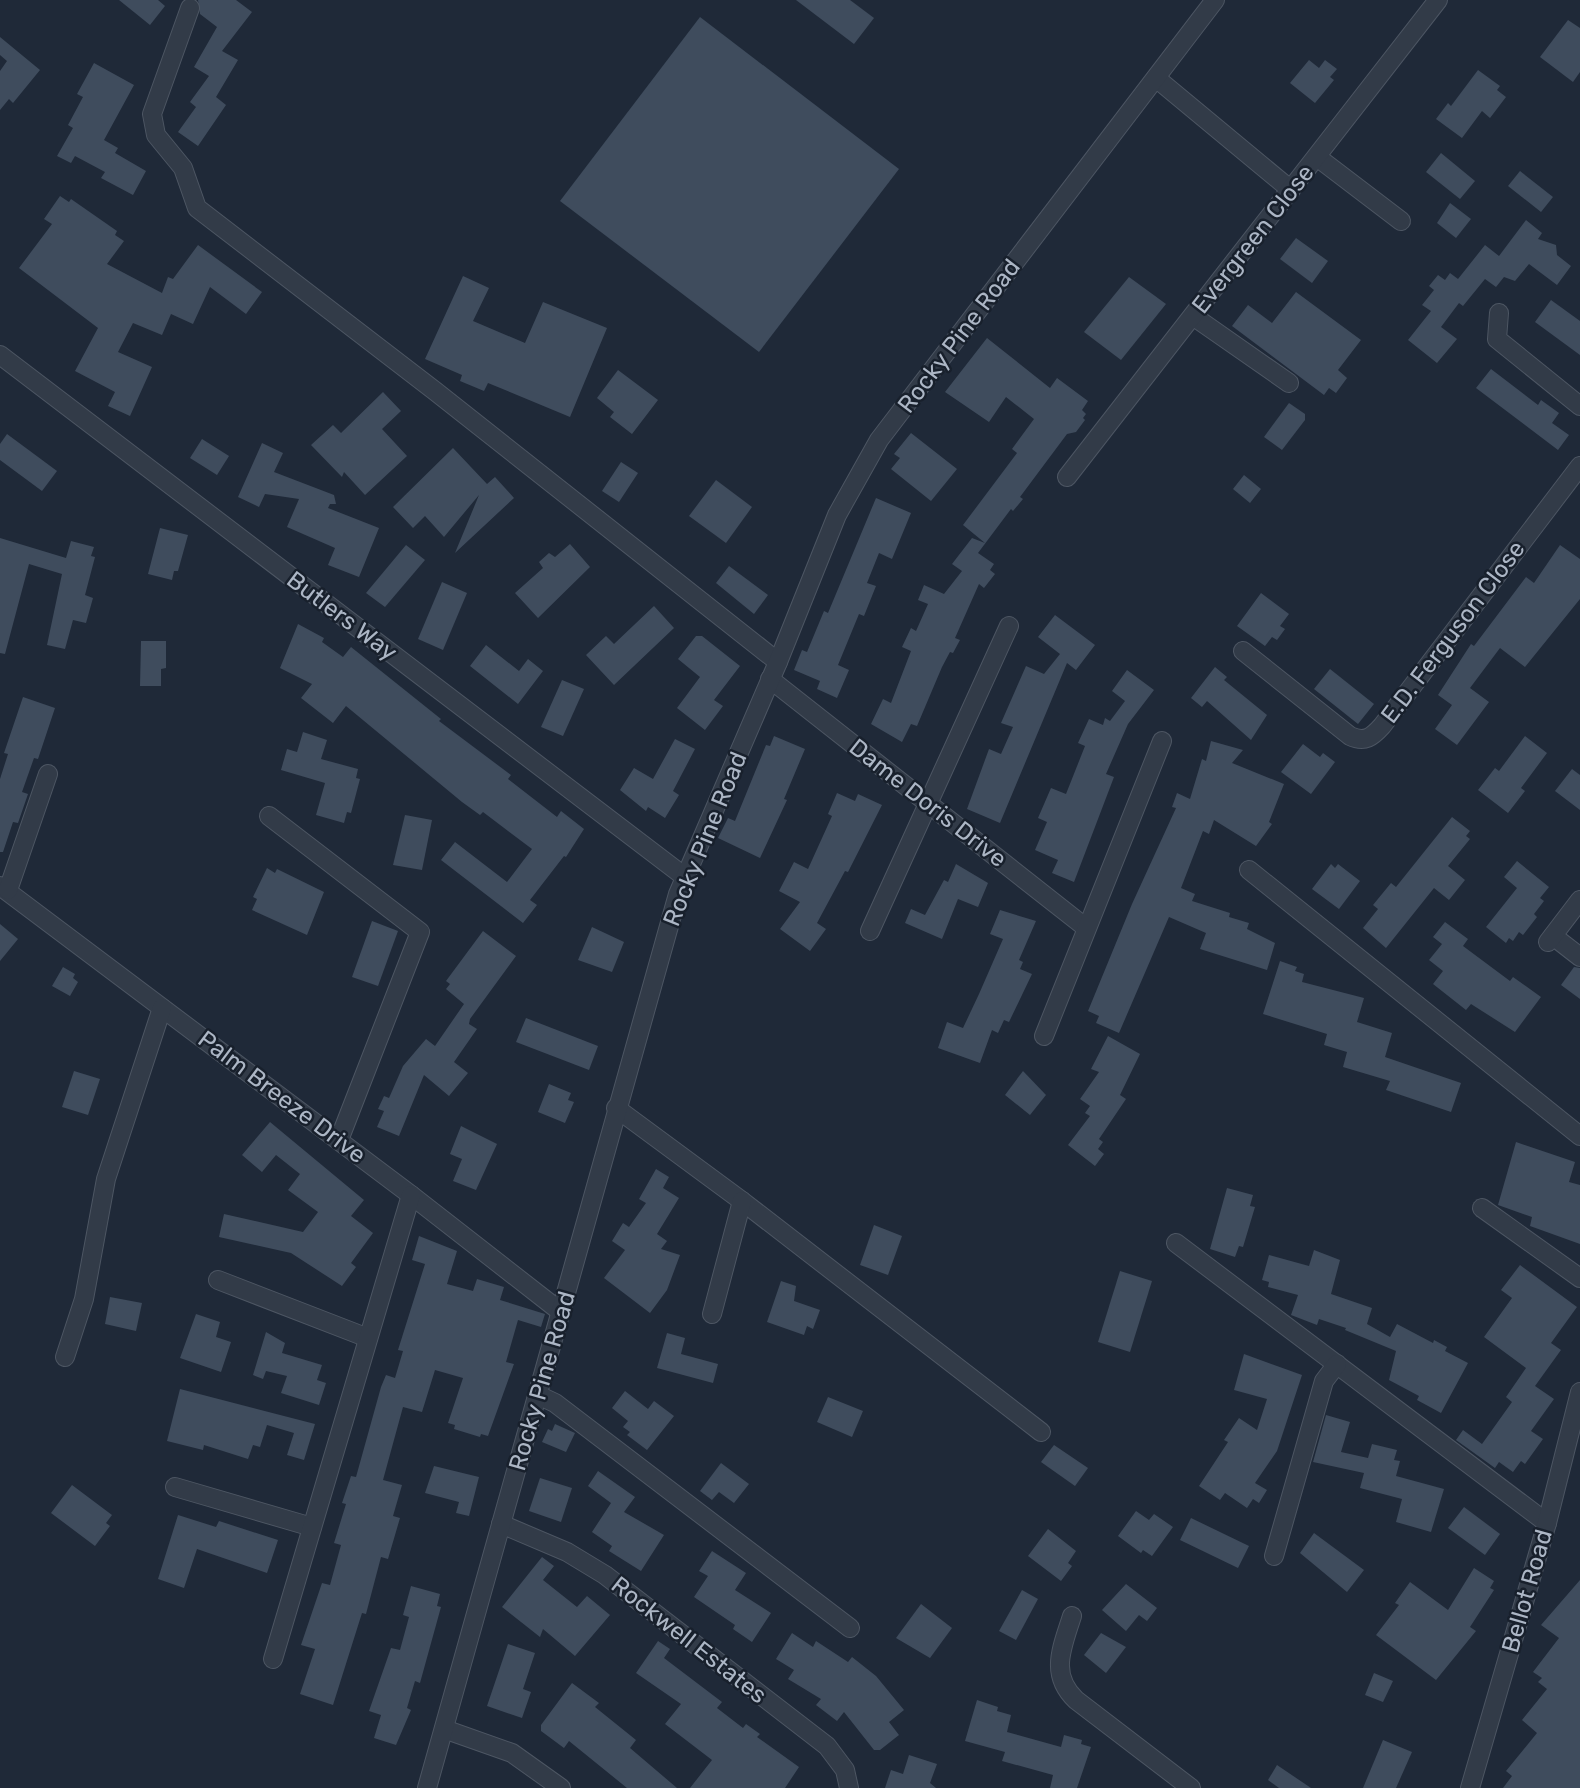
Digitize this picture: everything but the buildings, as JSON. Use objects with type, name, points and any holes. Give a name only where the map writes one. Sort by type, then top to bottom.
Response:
[{"type":"street","name":"Rocky Pine Road","points":[[427,1788],[616,1108],[685,877],[778,662],[837,515],[866,459],[1215,0]]},
{"type":"street","name":"Evergreen Close","points":[[1067,477],[1438,0]]},
{"type":"street","points":[[190,8],[152,114],[156,135],[183,168],[197,208],[435,391],[778,662]]},
{"type":"street","points":[[1156,78],[1291,190]]},
{"type":"street","points":[[1317,157],[1401,221]]},
{"type":"street","points":[[1499,313],[1497,339],[1580,406]]},
{"type":"street","points":[[1193,316],[1289,383]]},
{"type":"street","name":"Butlers Way","points":[[0,355],[685,877]]},
{"type":"street","name":"E.D. Ferguson Close","points":[[1243,651],[1350,737],[1364,740],[1369,738],[1382,726],[1580,466]]},
{"type":"street","points":[[870,931],[1009,626]]},
{"type":"street","name":"Dame Doris Drive","points":[[770,679],[1085,927]]},
{"type":"street","points":[[1044,1036],[1085,927],[1162,741]]},
{"type":"street","points":[[4,888],[48,775]]},
{"type":"street","points":[[270,816],[420,932],[339,1140]]},
{"type":"street","points":[[1249,870],[1580,1136]]},
{"type":"street","name":"Palm Breeze Drive","points":[[4,888],[339,1140],[561,1312]]},
{"type":"street","points":[[1580,900],[1550,939],[1580,957]]},
{"type":"street","points":[[65,1357],[84,1299],[106,1179],[162,1008]]},
{"type":"street","points":[[616,1108],[742,1201],[1041,1432]]},
{"type":"street","points":[[273,1659],[411,1195]]},
{"type":"street","points":[[712,1314],[742,1201]]},
{"type":"street","points":[[1482,1208],[1580,1278]]},
{"type":"street","points":[[1176,1243],[1548,1523]]},
{"type":"street","points":[[218,1280],[368,1338]]},
{"type":"street","points":[[1274,1556],[1324,1381],[1337,1364]]},
{"type":"street","name":"Bellot Road","points":[[1470,1788],[1548,1523],[1580,1392]]},
{"type":"street","points":[[538,1395],[555,1403],[850,1628]]},
{"type":"street","points":[[175,1487],[312,1527]]},
{"type":"street","name":"Rockwell Estates","points":[[501,1524],[567,1552],[606,1575],[827,1746],[841,1762],[849,1788]]},
{"type":"street","points":[[1072,1616],[1058,1664],[1063,1685],[1076,1700],[1191,1788]]},
{"type":"street","points":[[443,1729],[512,1753],[561,1788]]}]
